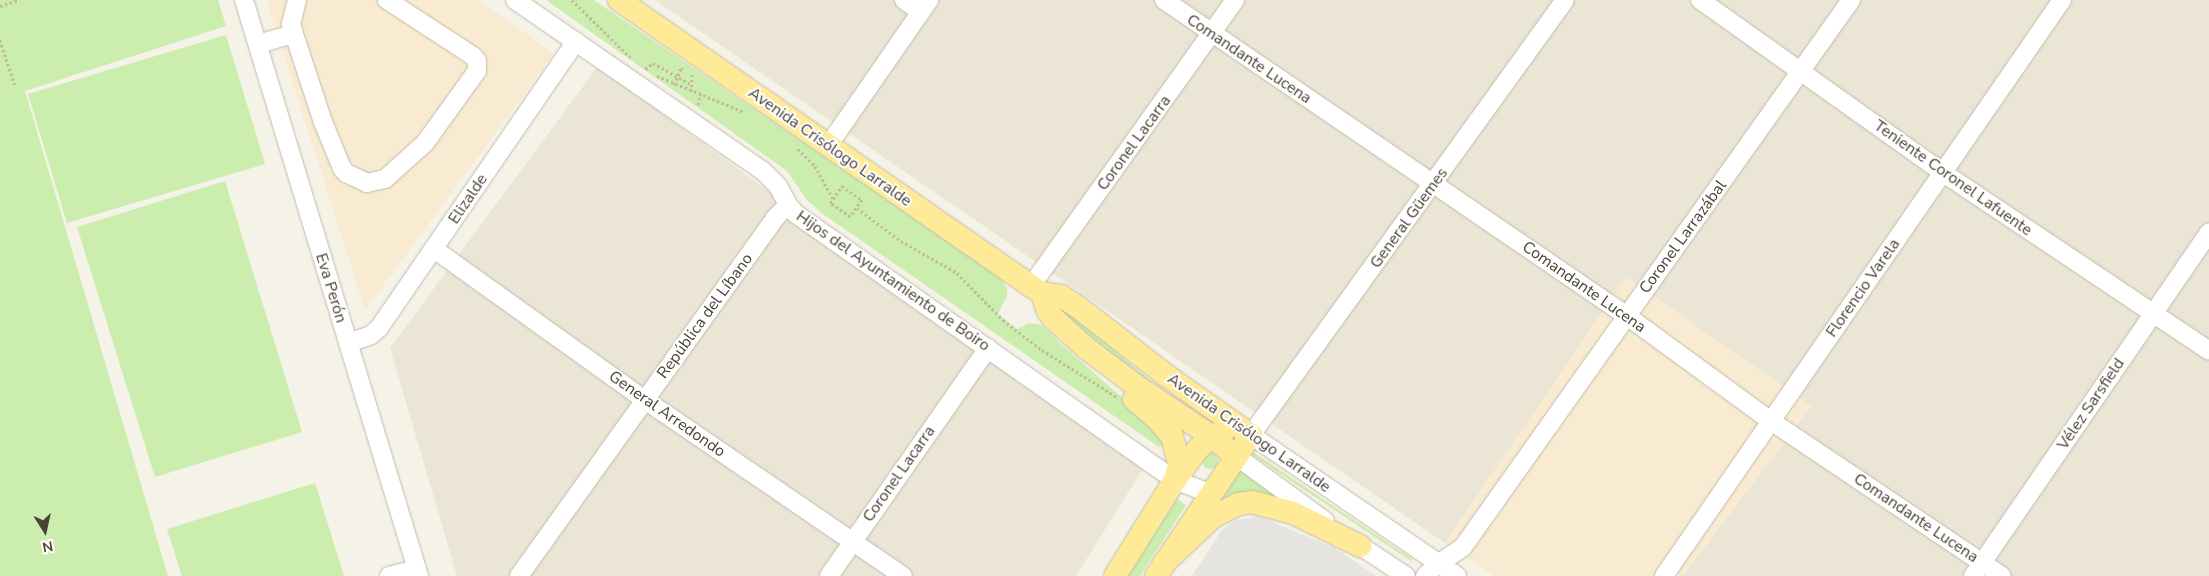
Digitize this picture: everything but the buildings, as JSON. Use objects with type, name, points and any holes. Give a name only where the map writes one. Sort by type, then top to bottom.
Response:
[{"type":"main road","name":"Avenida Crisólogo Larralde","points":[[619,0],[1036,289],[1061,296],[1067,300],[1167,376],[1252,435]]},
{"type":"main road","name":"Avenida Crisólogo Larralde","points":[[1036,289],[1054,319],[1086,348],[1138,387],[1211,436],[1236,456]]},
{"type":"main road","points":[[1086,348],[1106,376],[1167,429],[1177,452],[1179,469],[1175,480]]},
{"type":"main road","points":[[1116,576],[1175,480],[1197,450],[1211,436],[1229,430],[1252,435],[1161,569]]},
{"type":"main road","points":[[1161,569],[1213,517],[1238,504],[1252,502],[1293,513],[1360,546]]},
{"type":"street","name":"Eva Perón","points":[[244,0],[418,572]]},
{"type":"street","points":[[297,0],[292,24],[294,34],[323,122],[342,168],[346,173],[367,183],[376,183],[394,173],[425,142],[477,71],[478,66],[473,56],[387,0]]},
{"type":"street","name":"Hijos del Ayuntamiento de Boiro","points":[[515,0],[536,6],[576,41],[763,171],[778,186],[788,205],[800,217],[1175,480],[1211,494]]},
{"type":"street","points":[[828,146],[925,6],[904,0]]},
{"type":"street","name":"Comandante Lucena","points":[[1164,0],[1626,316],[1978,569],[2002,576]]},
{"type":"street","name":"Coronel Lacarra","points":[[1036,289],[1235,0]]},
{"type":"street","name":"General Güemes","points":[[1252,435],[1565,0]]},
{"type":"street","name":"Teniente Coronel Lafuente","points":[[1700,0],[1942,172],[2209,351]]},
{"type":"street","name":"Coronel Larrazábal","points":[[1425,576],[1447,572],[1851,0]]},
{"type":"street","name":"Florencio Varela","points":[[1664,576],[2062,0]]},
{"type":"street","points":[[258,44],[294,34]]},
{"type":"street","name":"Elizalde","points":[[348,344],[371,335],[379,328],[576,41]]},
{"type":"street","name":"República del Líbano","points":[[519,576],[775,218],[788,205]]},
{"type":"street","name":"Vélez Sarsfield","points":[[1978,569],[2209,232]]},
{"type":"street","name":"General Arredondo","points":[[434,249],[645,400],[903,576]]},
{"type":"street","name":"Coronel Lacarra","points":[[829,576],[988,348]]},
{"type":"street","name":"Avenida Crisólogo Larralde","points":[[1252,435],[1447,572]]},
{"type":"street","name":"Avenida Crisólogo Larralde","points":[[1236,456],[1360,546],[1406,576]]},
{"type":"street","points":[[389,576],[418,572]]},
{"type":"path","points":[[0,6],[19,0]]},
{"type":"path","points":[[572,0],[633,60]]},
{"type":"path","points":[[0,40],[14,85]]},
{"type":"path","points":[[645,69],[653,63],[692,85]]},
{"type":"path","points":[[639,65],[674,85],[713,98],[748,114]]},
{"type":"path","points":[[674,85],[681,68],[694,75],[691,92]]},
{"type":"path","points":[[792,144],[815,166],[833,198]]},
{"type":"path","points":[[842,186],[862,200],[850,217],[830,203],[833,198],[842,186]]},
{"type":"path","points":[[857,208],[901,241],[957,273],[1002,320],[1042,350],[1118,398]]},
{"type":"shaded area","points":[[266,0],[479,0],[554,54],[365,310]]},
{"type":"shaded area","points":[[655,0],[2209,0],[2209,576],[1683,576],[1811,406],[1626,277],[1445,543]]},
{"type":"shaded area","points":[[598,66],[1144,467],[1076,576],[457,576],[390,348]]},
{"type":"shaded area","points":[[1626,277],[1811,406],[1683,576],[1495,576],[1445,543]]},
{"type":"shaded area","points":[[1258,516],[1335,548],[1376,576],[1192,576],[1222,530],[1234,521]]},
{"type":"green space","points":[[0,0],[218,0],[226,26],[25,91],[168,576],[0,576]]},
{"type":"green space","points":[[546,0],[594,0],[1000,277],[1007,289],[1007,296],[998,314],[1017,329],[1029,323],[1042,325],[1062,345],[1159,430],[1164,446],[1159,447],[823,214],[807,200],[786,170]]},
{"type":"green space","points":[[226,35],[265,164],[67,223],[28,94]]},
{"type":"green space","points":[[225,181],[302,432],[155,477],[77,227]]},
{"type":"green space","points":[[1057,302],[1153,383],[1203,417],[1204,420],[1150,386],[1053,305]]},
{"type":"green space","points":[[1253,452],[1412,559],[1411,561],[1252,455]]},
{"type":"green space","points":[[1210,453],[1216,455],[1218,461],[1216,467],[1210,469],[1204,467],[1202,461],[1204,455]]},
{"type":"green space","points":[[1240,466],[1310,517],[1283,504],[1213,511]]},
{"type":"green space","points":[[315,483],[344,576],[182,576],[167,529]]},
{"type":"green space","points":[[1177,499],[1186,505],[1140,576],[1127,576]]}]
